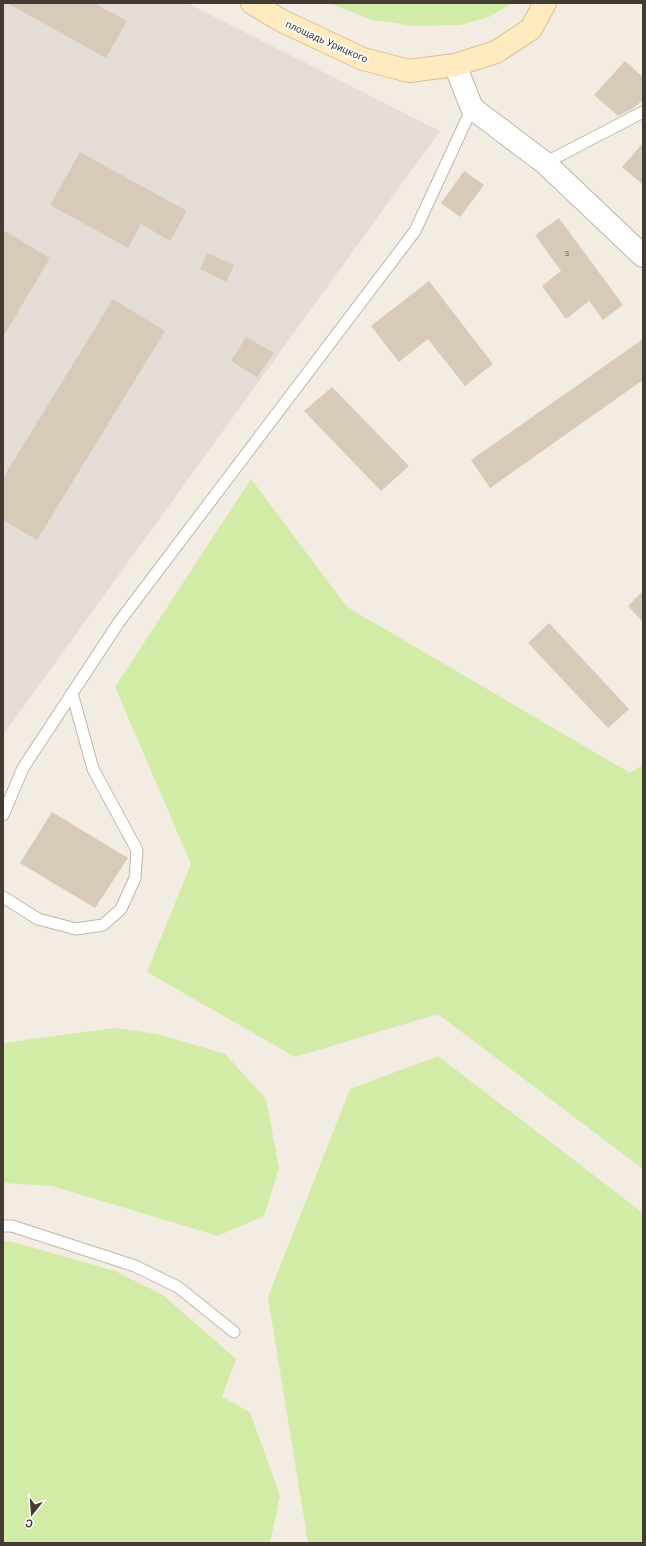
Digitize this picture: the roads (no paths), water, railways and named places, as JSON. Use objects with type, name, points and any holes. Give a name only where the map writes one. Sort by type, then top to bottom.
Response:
[{"type":"main road","name":"площадь Урицкого","points":[[252,3],[282,21],[363,59],[409,71],[455,65],[496,52],[531,29],[545,3]]},
{"type":"street","points":[[455,65],[472,108],[545,163],[643,256]]},
{"type":"lane","points":[[3,815],[23,768],[119,622],[415,231],[472,108]]},
{"type":"lane","points":[[545,163],[643,112]]},
{"type":"lane","points":[[3,897],[38,919],[76,929],[103,925],[121,909],[134,878],[137,850],[93,769],[72,693]]},
{"type":"lane","points":[[3,1226],[12,1226],[134,1266],[178,1287],[234,1332]]}]
